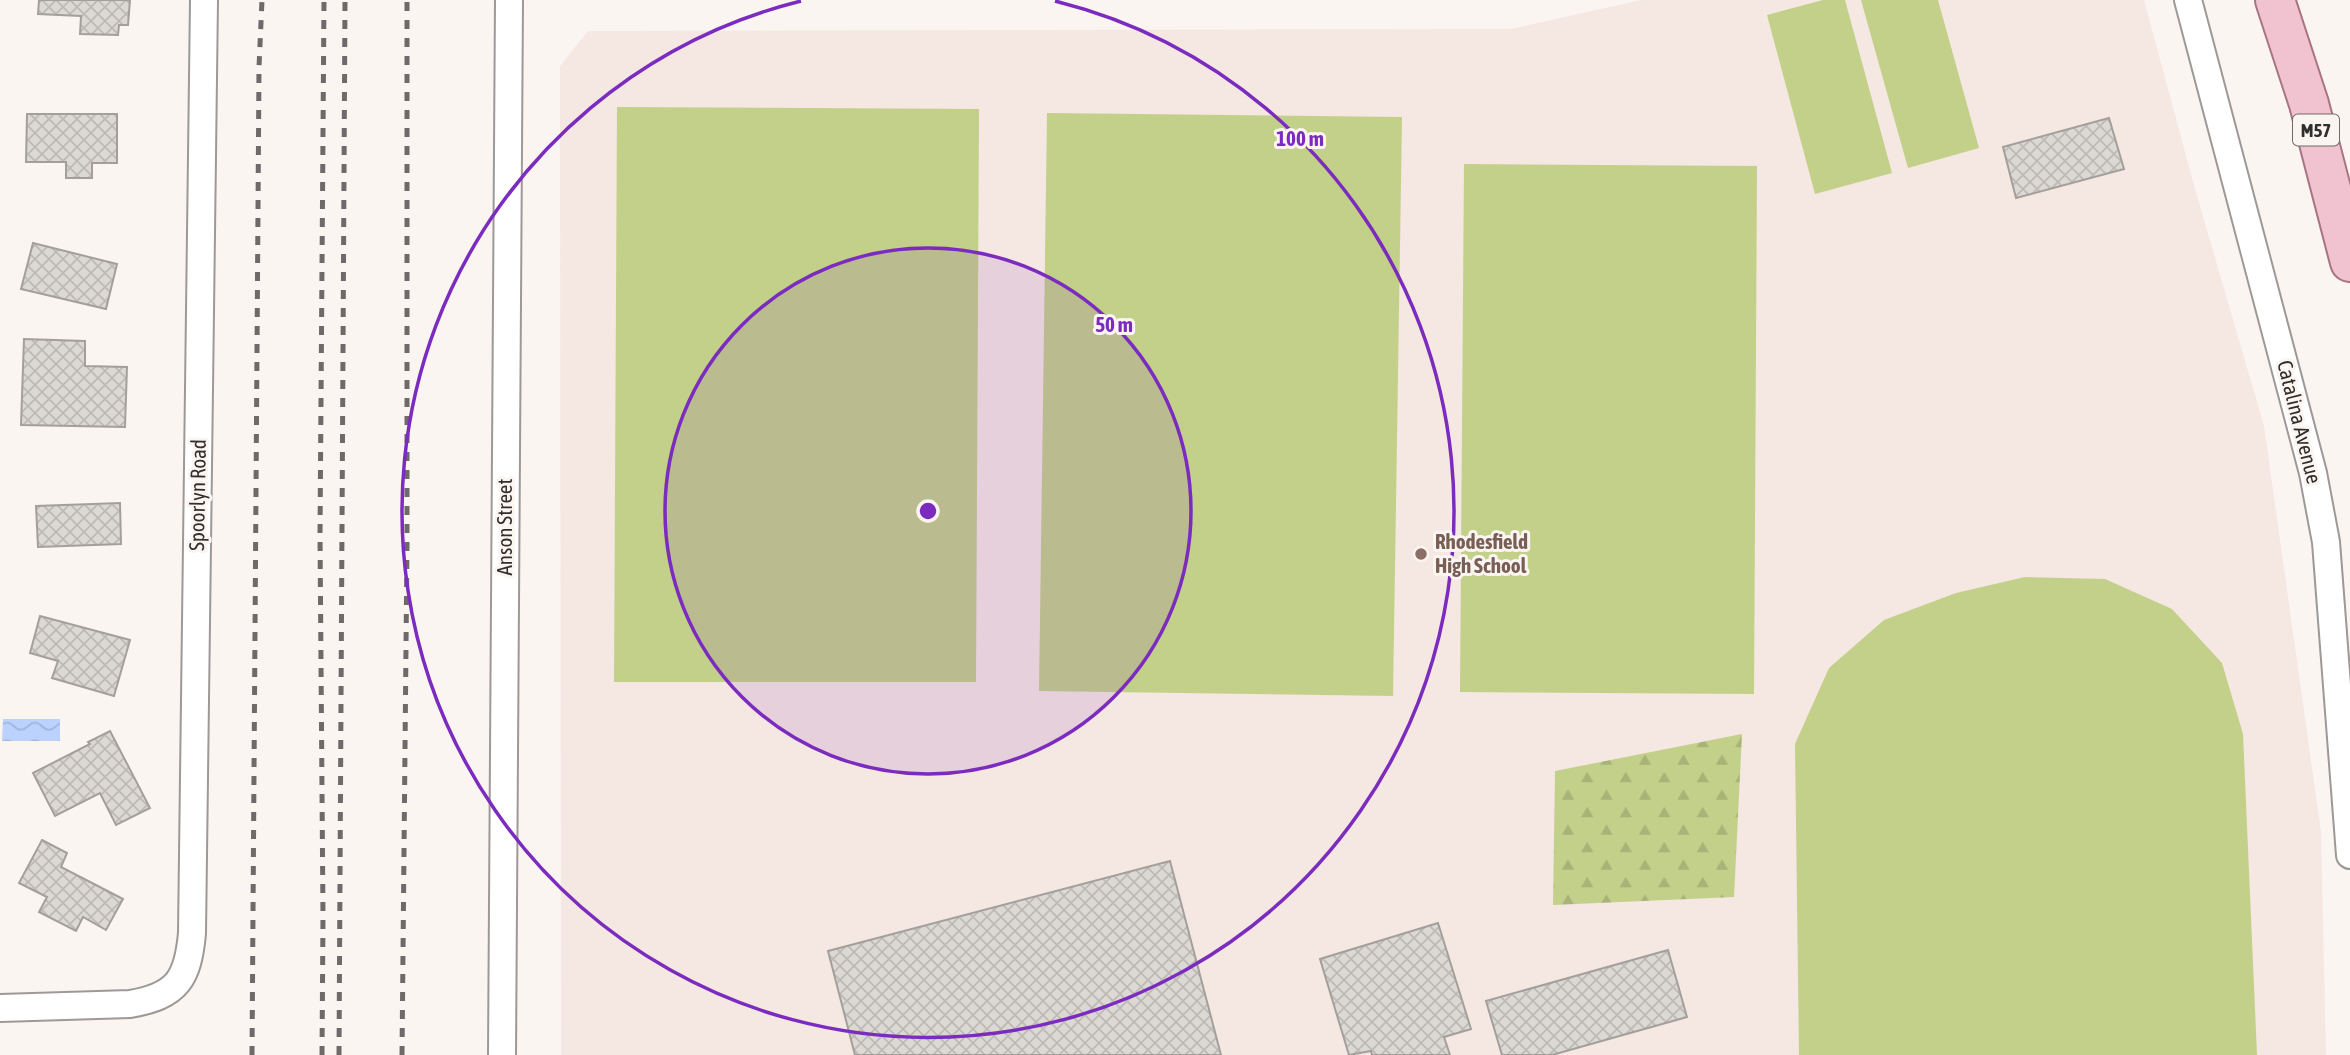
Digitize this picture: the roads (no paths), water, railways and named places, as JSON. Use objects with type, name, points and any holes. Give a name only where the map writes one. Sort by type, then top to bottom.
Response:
[{"type":"main road","name":"M57","points":[[2275,0],[2309,104],[2350,261]]},
{"type":"street","name":"Spoorlyn Road","points":[[0,1008],[130,1004],[147,1001],[176,986],[184,974],[190,954],[204,0]]},
{"type":"street","name":"Anson Street","points":[[502,1055],[510,0]]},
{"type":"street","name":"Catalina Avenue","points":[[2188,0],[2313,474],[2326,542],[2350,855]]},
{"type":"water","points":[[3,719],[60,719],[60,741],[2,741]]},
{"type":"railway","points":[[252,1055],[259,67],[262,0]]},
{"type":"railway","points":[[322,1055],[320,535],[324,0]]},
{"type":"railway","points":[[339,1055],[345,0]]},
{"type":"railway","points":[[402,1055],[407,545],[407,0]]},
{"type":"place","name":"Rhodesfield High School","points":[[1421,554]]}]
